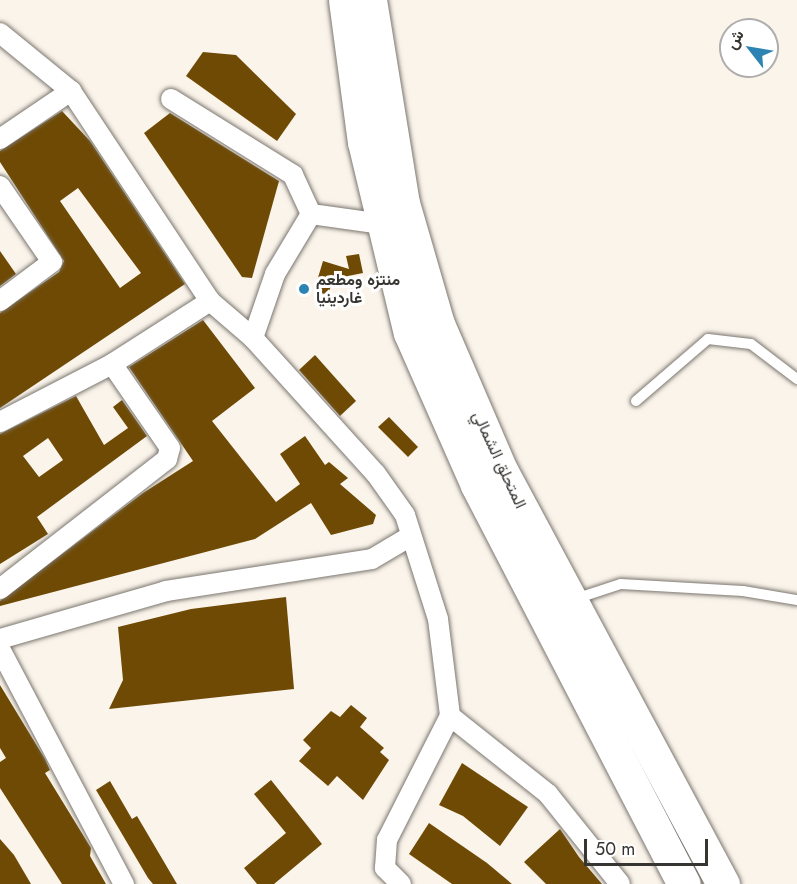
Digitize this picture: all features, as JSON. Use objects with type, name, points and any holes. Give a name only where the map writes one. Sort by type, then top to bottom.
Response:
[{"type":"highway","name":"المتحلق الشمالي","points":[[345,0],[364,142],[410,333],[477,485],[684,884]]},
{"type":"highway","name":"المتحلق الشمالي","points":[[370,0],[403,203],[438,324],[501,470],[723,884]]},
{"type":"street","points":[[0,33],[71,91],[210,301],[253,338],[376,474],[405,515],[409,537],[438,619],[450,716],[387,840],[385,868],[401,884]]},
{"type":"street","points":[[0,139],[71,91]]},
{"type":"street","points":[[171,99],[292,175],[311,214]]},
{"type":"street","points":[[0,186],[52,262],[0,301]]},
{"type":"street","points":[[311,214],[382,224]]},
{"type":"street","points":[[253,338],[275,274],[311,214]]},
{"type":"street","points":[[0,422],[112,364],[210,301]]},
{"type":"street","points":[[0,589],[167,459],[170,448],[112,364]]},
{"type":"street","points":[[0,639],[166,591],[372,559],[409,537]]},
{"type":"street","points":[[0,649],[124,884]]},
{"type":"street","points":[[450,716],[548,794],[620,884]]},
{"type":"lane","points":[[636,401],[708,339],[751,345],[797,379]]},
{"type":"lane","points":[[572,600],[621,584],[743,591],[797,600]]},
{"type":"building","points":[[203,52],[236,55],[296,114],[277,141],[186,76]]},
{"type":"building","points":[[62,111],[90,141],[185,284],[0,408],[0,313],[59,272],[64,261],[0,162],[0,151]],"holes":[[[78,188],[141,273],[120,288],[60,201]]]},
{"type":"building","points":[[170,113],[279,181],[252,278],[242,277],[144,133]]},
{"type":"building","points":[[0,251],[16,274],[0,286]]},
{"type":"building","points":[[359,254],[363,273],[333,279],[328,295],[314,291],[323,261],[349,269],[346,256]]},
{"type":"building","points":[[203,320],[255,388],[212,421],[276,502],[300,484],[280,454],[305,436],[325,465],[329,462],[348,478],[340,484],[376,515],[373,524],[331,535],[311,503],[255,539],[0,606],[0,601],[143,493],[193,461],[129,367]]},
{"type":"building","points":[[315,355],[356,401],[340,416],[299,370]]},
{"type":"building","points":[[76,396],[104,445],[128,428],[113,407],[122,400],[147,436],[37,517],[48,534],[0,564],[0,434]],"holes":[[[48,438],[63,460],[39,477],[23,456]]]},
{"type":"building","points":[[389,417],[418,447],[408,457],[378,427]]},
{"type":"building","points":[[286,597],[294,689],[109,709],[123,680],[118,627],[191,609]]},
{"type":"building","points":[[0,685],[45,759],[50,770],[45,773],[91,848],[90,856],[106,884],[62,884],[0,788],[0,762],[6,758],[0,748]]},
{"type":"building","points":[[351,705],[367,718],[360,727],[384,748],[380,752],[389,760],[363,800],[337,776],[328,786],[299,761],[311,748],[303,740],[331,711],[340,717]]},
{"type":"building","points":[[462,763],[528,807],[500,846],[463,816],[439,805]]},
{"type":"building","points":[[271,780],[322,844],[274,884],[257,884],[244,868],[286,833],[254,794]]},
{"type":"building","points":[[110,781],[132,819],[137,816],[177,884],[153,884],[148,878],[96,790]]},
{"type":"building","points":[[429,823],[487,863],[512,884],[452,884],[409,854]]},
{"type":"building","points":[[560,829],[579,857],[602,884],[546,884],[524,862]]},
{"type":"building","points":[[0,839],[14,855],[31,884],[0,884]]},
{"type":"place","name":"منتزه ومطعم غاردينيا","points":[[304,289]]}]
